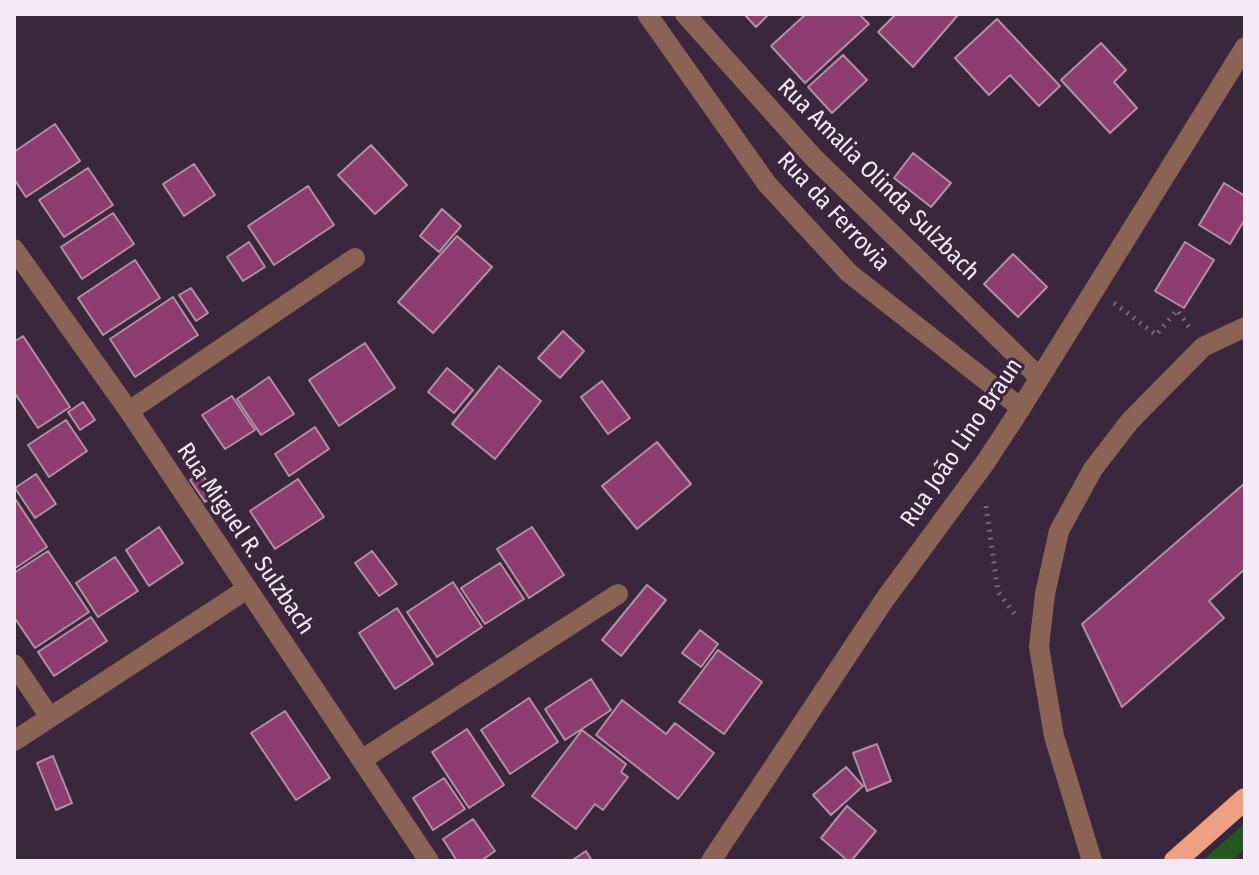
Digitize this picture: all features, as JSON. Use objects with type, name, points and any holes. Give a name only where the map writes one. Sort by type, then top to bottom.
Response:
[{"type":"highway","points":[[1175,861],[1245,799]]},
{"type":"street","name":"Rua da Ferrovia","points":[[647,14],[767,184],[849,273],[1021,408]]},
{"type":"street","name":"Rua Amalia Olinda Sulzbach","points":[[685,14],[813,157],[1039,377]]},
{"type":"street","name":"Rua João Lino Braun","points":[[711,861],[885,599],[985,463],[1245,47]]},
{"type":"street","name":"Rua Miguel R. Sulzbach","points":[[14,249],[129,411],[429,861]]},
{"type":"street","points":[[129,411],[355,258]]},
{"type":"street","points":[[1092,861],[1054,736],[1039,647],[1045,594],[1059,531],[1093,469],[1130,421],[1203,347],[1245,327]]},
{"type":"street","points":[[14,741],[247,589]]},
{"type":"street","points":[[363,759],[618,594]]},
{"type":"street","points":[[14,664],[49,716]]},
{"type":"path","points":[[1094,288],[1156,335],[1177,310]]},
{"type":"path","points":[[985,463],[987,517],[998,592],[1039,647]]},
{"type":"green space","points":[[1245,823],[1245,849],[1231,861],[1202,861]]},
{"type":"building","points":[[744,14],[769,14],[756,27]]},
{"type":"building","points":[[806,14],[859,14],[869,24],[805,83],[771,46]]},
{"type":"building","points":[[896,14],[958,15],[913,67],[878,32]]},
{"type":"building","points":[[997,19],[1060,86],[1039,106],[1010,75],[989,95],[955,58]]},
{"type":"building","points":[[1101,43],[1126,70],[1114,82],[1137,108],[1110,133],[1061,80]]},
{"type":"building","points":[[843,55],[867,80],[832,113],[808,87]]},
{"type":"building","points":[[55,124],[80,161],[26,197],[14,179],[14,152]]},
{"type":"building","points":[[371,145],[407,185],[375,214],[338,175]]},
{"type":"building","points":[[913,153],[951,183],[931,207],[894,178]]},
{"type":"building","points":[[194,164],[215,195],[184,216],[163,184]]},
{"type":"building","points":[[88,168],[113,205],[64,237],[39,200]]},
{"type":"building","points":[[1224,183],[1245,196],[1245,219],[1230,244],[1199,225]]},
{"type":"building","points":[[308,186],[334,225],[274,265],[248,226]]},
{"type":"building","points":[[442,209],[461,226],[439,252],[420,236]]},
{"type":"building","points":[[113,213],[134,244],[82,279],[61,247]]},
{"type":"building","points":[[457,236],[492,267],[433,333],[398,302]]},
{"type":"building","points":[[249,242],[265,267],[243,281],[227,257]]},
{"type":"building","points":[[1185,242],[1214,260],[1184,308],[1155,291]]},
{"type":"building","points":[[1013,254],[1047,287],[1018,317],[984,284]]},
{"type":"building","points":[[135,260],[160,298],[103,335],[78,298]]},
{"type":"building","points":[[191,288],[208,313],[196,321],[179,295]]},
{"type":"building","points":[[173,297],[198,335],[135,377],[110,339]]},
{"type":"building","points":[[563,331],[584,351],[560,378],[538,358]]},
{"type":"building","points":[[23,336],[70,407],[38,428],[14,392],[14,342]]},
{"type":"building","points":[[365,343],[395,388],[339,426],[309,380]]},
{"type":"building","points":[[499,366],[541,401],[495,459],[452,424]]},
{"type":"building","points":[[447,368],[473,390],[454,413],[428,392]]},
{"type":"building","points":[[269,377],[294,414],[261,435],[237,399]]},
{"type":"building","points":[[602,381],[630,418],[608,434],[581,397]]},
{"type":"building","points":[[232,396],[255,430],[225,449],[202,415]]},
{"type":"building","points":[[83,402],[95,420],[80,430],[68,412]]},
{"type":"building","points":[[66,420],[87,451],[49,477],[28,445]]},
{"type":"building","points":[[315,427],[329,449],[289,476],[275,454]]},
{"type":"building","points":[[657,442],[691,484],[637,529],[602,486]]},
{"type":"building","points":[[201,473],[216,494],[205,502],[190,480]]},
{"type":"building","points":[[36,474],[56,504],[35,518],[15,488]]},
{"type":"building","points":[[298,479],[324,517],[275,549],[250,511]]},
{"type":"building","points":[[1245,483],[1245,569],[1209,601],[1224,618],[1122,707],[1082,624]]},
{"type":"building","points":[[14,497],[47,547],[14,569]]},
{"type":"building","points":[[159,527],[183,563],[149,586],[126,550]]},
{"type":"building","points":[[532,527],[564,575],[529,598],[497,549]]},
{"type":"building","points":[[48,551],[89,612],[35,648],[14,617],[14,573]]},
{"type":"building","points":[[372,551],[397,584],[379,596],[355,563]]},
{"type":"building","points":[[115,557],[138,591],[98,617],[76,583]]},
{"type":"building","points":[[500,563],[524,599],[485,624],[461,588]]},
{"type":"building","points":[[453,582],[482,627],[437,657],[407,612]]},
{"type":"building","points":[[647,585],[666,600],[621,656],[602,640]]},
{"type":"building","points":[[397,608],[433,664],[395,689],[359,633]]},
{"type":"building","points":[[91,617],[107,641],[54,676],[38,652]]},
{"type":"building","points":[[700,630],[718,644],[701,667],[682,653]]},
{"type":"building","points":[[718,650],[762,682],[724,734],[679,702]]},
{"type":"building","points":[[591,679],[611,710],[565,740],[545,709]]},
{"type":"building","points":[[529,698],[558,742],[510,774],[481,730]]},
{"type":"building","points":[[622,700],[666,734],[675,723],[714,753],[678,799],[596,735]]},
{"type":"building","points":[[285,711],[330,778],[296,800],[251,733]]},
{"type":"building","points":[[467,729],[504,785],[469,808],[432,752]]},
{"type":"building","points":[[582,730],[626,764],[621,772],[628,777],[603,810],[595,804],[576,829],[532,796]]},
{"type":"building","points":[[877,744],[891,781],[867,791],[853,753]]},
{"type":"building","points":[[53,756],[72,803],[56,810],[37,763]]},
{"type":"building","points":[[846,767],[863,786],[831,815],[813,795]]},
{"type":"building","points":[[444,778],[465,809],[433,830],[413,798]]},
{"type":"building","points":[[847,806],[876,831],[851,861],[821,838]]},
{"type":"building","points":[[473,819],[495,851],[481,861],[457,861],[443,839]]},
{"type":"building","points":[[586,851],[592,861],[571,861]]}]
